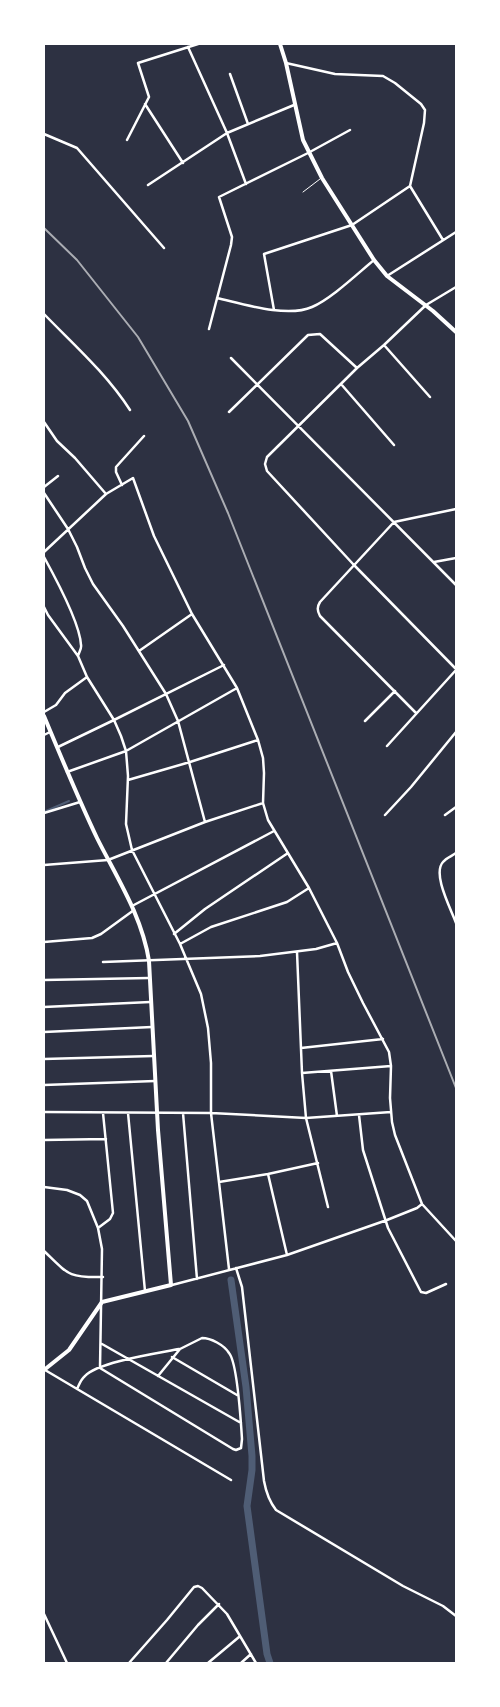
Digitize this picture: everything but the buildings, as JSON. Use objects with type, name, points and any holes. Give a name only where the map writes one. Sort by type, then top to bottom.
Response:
[{"type":"street","points":[[127,140],[149,97],[138,63],[198,44]]},
{"type":"street","points":[[280,44],[303,140],[322,178],[374,260],[387,276],[426,305],[456,332]]},
{"type":"street","points":[[188,47],[227,134],[246,184]]},
{"type":"street","points":[[274,310],[264,254],[352,225],[410,186],[424,123],[425,110],[421,104],[383,76],[336,74],[286,63]]},
{"type":"street","points":[[230,74],[248,124]]},
{"type":"street","points":[[145,104],[183,163]]},
{"type":"street","points":[[148,186],[227,134],[294,105]]},
{"type":"street","points":[[209,329],[232,236],[219,197],[350,130]]},
{"type":"street","points":[[44,134],[77,148],[164,248]]},
{"type":"street","points":[[410,186],[443,240]]},
{"type":"street","points":[[387,276],[456,232]]},
{"type":"street","points":[[217,298],[274,310],[300,311],[321,303],[374,260]]},
{"type":"street","points":[[387,746],[456,670],[353,564],[267,471],[265,464],[267,457],[356,368],[384,345],[426,305],[456,287]]},
{"type":"street","points":[[44,314],[100,371],[130,410]]},
{"type":"street","points":[[229,412],[308,335],[320,334],[356,368]]},
{"type":"street","points":[[384,345],[430,397]]},
{"type":"street","points":[[231,358],[456,585]]},
{"type":"street","points":[[341,384],[394,445]]},
{"type":"street","points":[[44,423],[57,442],[75,458],[106,494]]},
{"type":"street","points":[[122,485],[116,472],[116,467],[144,436]]},
{"type":"street","points":[[44,487],[58,476]]},
{"type":"street","points":[[44,552],[106,494],[133,478],[154,536],[192,614],[237,688],[258,740],[263,758],[265,813],[309,888],[337,943],[363,1003],[389,1052],[392,1066],[391,1112],[395,1135],[422,1204],[456,1241]]},
{"type":"street","points":[[44,494],[68,529],[93,584],[166,694],[178,721],[205,822]]},
{"type":"street","points":[[416,713],[320,616],[318,611],[320,602],[353,564],[394,522],[456,509]]},
{"type":"street","points":[[44,557],[76,626],[82,646],[78,656]]},
{"type":"street","points":[[434,562],[456,558]]},
{"type":"street","points":[[44,607],[78,656],[86,677],[114,720],[126,751],[128,780],[126,824],[132,850],[180,944],[201,994],[208,1028],[211,1063],[211,1113],[229,1269]]},
{"type":"street","points":[[139,651],[192,614]]},
{"type":"street","points":[[58,746],[224,665]]},
{"type":"street","points":[[86,677],[65,693],[44,714],[80,802],[133,908],[147,949],[156,1113],[171,1285]]},
{"type":"street","points":[[67,772],[126,751],[237,688]]},
{"type":"street","points":[[366,721],[395,691]]},
{"type":"street","points":[[44,734],[50,732]]},
{"type":"street","points":[[384,815],[411,787],[456,732]]},
{"type":"street","points":[[128,780],[258,740]]},
{"type":"street","points":[[44,813],[80,802]]},
{"type":"street","points":[[44,865],[108,860],[205,822],[264,803]]},
{"type":"street","points":[[445,816],[456,807]]},
{"type":"street","points":[[44,942],[92,938],[101,934],[133,908],[155,894],[274,831]]},
{"type":"street","points":[[174,934],[205,909],[288,853]]},
{"type":"street","points":[[456,853],[443,862],[440,869],[440,878],[456,923]]},
{"type":"street","points":[[180,944],[211,927],[287,902],[309,888]]},
{"type":"street","points":[[103,962],[260,956],[316,949],[337,943]]},
{"type":"street","points":[[297,952],[302,1073],[306,1118],[328,1207]]},
{"type":"street","points":[[44,980],[149,978]]},
{"type":"street","points":[[44,1007],[150,1002]]},
{"type":"street","points":[[44,1032],[152,1027]]},
{"type":"street","points":[[301,1048],[383,1039]]},
{"type":"street","points":[[44,1059],[153,1056]]},
{"type":"street","points":[[302,1073],[392,1066]]},
{"type":"street","points":[[331,1070],[337,1116]]},
{"type":"street","points":[[44,1085],[155,1081]]},
{"type":"street","points":[[44,1112],[211,1113],[306,1118],[391,1112]]},
{"type":"street","points":[[98,1228],[110,1219],[113,1213],[103,1113]]},
{"type":"street","points":[[128,1113],[145,1291]]},
{"type":"street","points":[[183,1113],[197,1279]]},
{"type":"street","points":[[359,1115],[362,1150],[393,1238],[421,1292],[426,1293],[446,1284]]},
{"type":"street","points":[[44,1140],[106,1139]]},
{"type":"street","points":[[219,1182],[318,1163]]},
{"type":"street","points":[[268,1174],[287,1255]]},
{"type":"street","points":[[44,1187],[67,1190],[80,1195],[87,1201],[98,1228],[102,1249],[103,1277],[100,1368]]},
{"type":"street","points":[[231,1480],[44,1370],[69,1350],[102,1302],[287,1255],[387,1220],[417,1208],[422,1204]]},
{"type":"street","points":[[44,1251],[72,1275],[81,1278],[103,1277]]},
{"type":"street","points":[[236,1268],[242,1287],[264,1481],[267,1496],[271,1503],[276,1510],[300,1525],[403,1586],[443,1606],[456,1616]]},
{"type":"street","points":[[100,1368],[232,1449],[239,1450],[242,1445],[240,1423],[234,1367],[229,1352],[212,1340],[198,1339],[180,1349],[158,1376]]},
{"type":"street","points":[[102,1344],[240,1423]]},
{"type":"street","points":[[77,1390],[84,1376],[89,1372],[128,1358],[180,1349]]},
{"type":"street","points":[[172,1357],[237,1395]]},
{"type":"street","points":[[129,1663],[196,1586],[202,1588],[227,1614],[256,1663]]},
{"type":"street","points":[[166,1663],[198,1625],[219,1604]]},
{"type":"street","points":[[44,1614],[67,1663]]},
{"type":"street","points":[[208,1663],[239,1637]]},
{"type":"street","points":[[241,1663],[251,1654]]},
{"type":"lane","points":[[302,192],[322,178]]},
{"type":"waterway","points":[[46,811],[69,801]]},
{"type":"waterway","points":[[231,1280],[246,1387],[252,1456],[247,1506],[267,1654],[270,1663]]},
{"type":"railway","points":[[44,228],[77,260],[138,337],[188,421],[228,513],[456,1088]]}]
